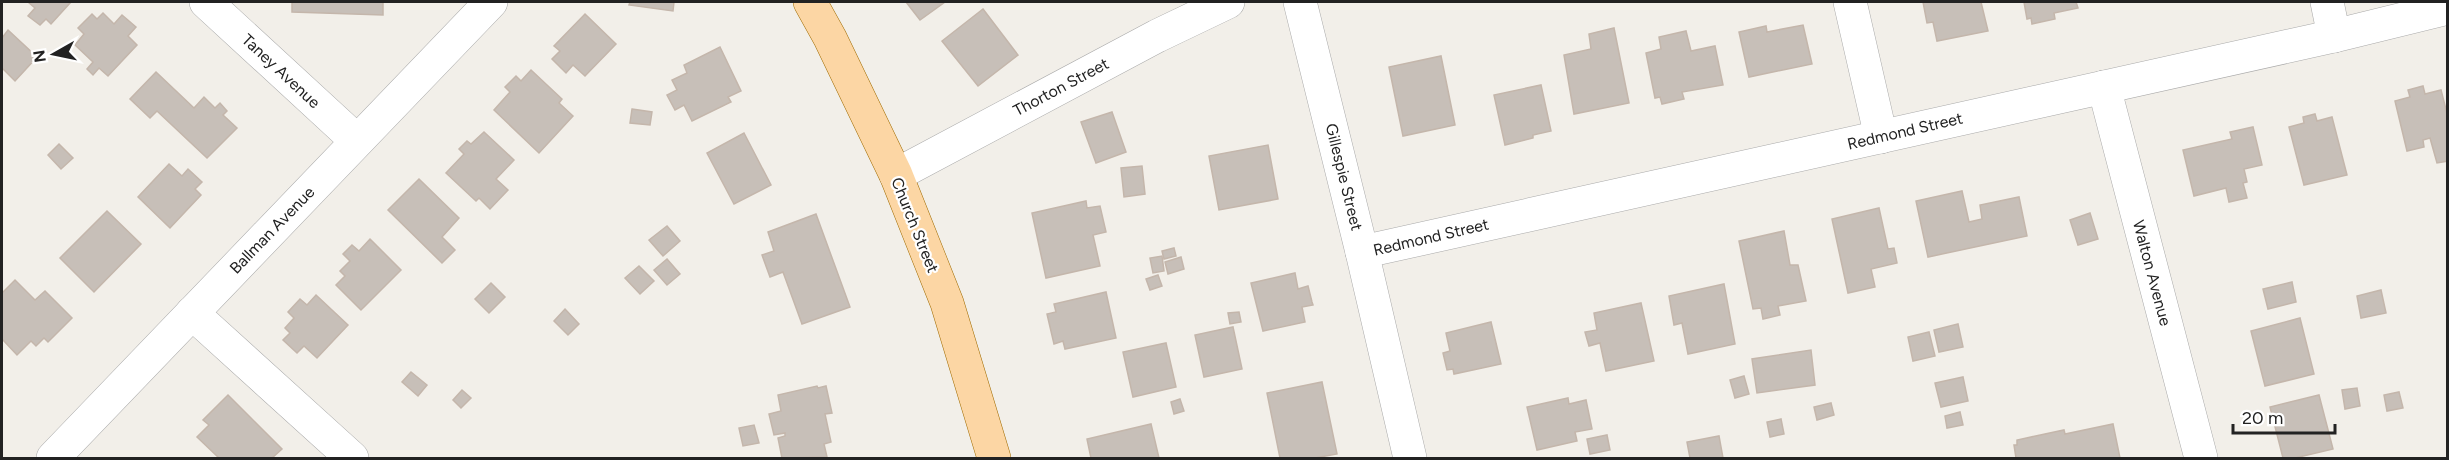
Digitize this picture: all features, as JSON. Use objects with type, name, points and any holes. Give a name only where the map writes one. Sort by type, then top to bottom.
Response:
[{"type":"main road","name":"Church Street","points":[[810,2],[830,38],[896,175],[947,303],[994,459]]},
{"type":"street","name":"Taney Avenue","points":[[206,2],[357,141]]},
{"type":"street","name":"Ballman Avenue","points":[[53,459],[491,2]]},
{"type":"street","name":"Thorton Street","points":[[896,175],[1157,36],[1228,2]]},
{"type":"street","name":"Gillespie Street","points":[[1300,2],[1410,459]]},
{"type":"street","points":[[1850,2],[1881,137]]},
{"type":"street","points":[[2326,2],[2334,36]]},
{"type":"street","name":"Redmond Street","points":[[1362,252],[2334,36],[2448,8]]},
{"type":"street","name":"Walton Avenue","points":[[2104,87],[2201,459]]},
{"type":"street","points":[[192,313],[352,459]]},
{"type":"building","points":[[28,2],[71,2],[51,24],[46,19],[40,25],[28,16],[35,8]]},
{"type":"building","points":[[292,2],[383,2],[383,15],[292,12]]},
{"type":"building","points":[[630,2],[674,2],[673,11],[629,5]]},
{"type":"building","points":[[906,2],[945,2],[920,20]]},
{"type":"building","points":[[1923,2],[1981,2],[1988,31],[1937,41],[1933,22],[1927,23]]},
{"type":"building","points":[[2024,2],[2076,2],[2078,8],[2054,13],[2055,19],[2032,24],[2031,18],[2027,19]]},
{"type":"building","points":[[983,9],[1018,55],[978,86],[942,41]]},
{"type":"building","points":[[103,13],[114,24],[122,15],[136,27],[128,36],[137,45],[108,76],[99,68],[93,75],[87,69],[93,62],[75,45],[84,34],[78,28],[92,14],[97,19]]},
{"type":"building","points":[[585,14],[616,44],[585,76],[573,65],[566,73],[552,59],[560,51],[554,46]]},
{"type":"building","points":[[1803,25],[1812,64],[1749,77],[1739,32],[1766,26],[1767,32]]},
{"type":"building","points":[[1614,28],[1629,103],[1574,114],[1564,55],[1591,49],[1589,34]]},
{"type":"building","points":[[8,30],[37,57],[15,81],[2,68],[2,38]]},
{"type":"building","points":[[1686,31],[1691,51],[1715,46],[1723,85],[1682,92],[1684,99],[1662,104],[1660,97],[1655,98],[1646,53],[1661,49],[1659,37]]},
{"type":"building","points":[[720,47],[741,91],[728,97],[731,102],[692,121],[684,105],[675,110],[667,95],[677,90],[672,80],[687,73],[684,65]]},
{"type":"building","points":[[1441,56],[1455,125],[1403,136],[1389,67]]},
{"type":"building","points":[[531,70],[562,99],[559,103],[573,116],[539,153],[494,110],[510,92],[505,87],[516,76],[521,81]]},
{"type":"building","points":[[156,72],[194,108],[204,97],[215,108],[220,103],[227,111],[223,115],[237,128],[207,158],[157,111],[150,118],[130,99]]},
{"type":"building","points":[[1541,85],[1551,131],[1505,145],[1494,95]]},
{"type":"building","points":[[2423,86],[2425,94],[2441,90],[2448,117],[2448,161],[2437,163],[2430,138],[2423,140],[2424,147],[2407,151],[2395,101],[2410,97],[2408,90]]},
{"type":"building","points":[[632,109],[652,112],[650,125],[630,123]]},
{"type":"building","points":[[1112,112],[1126,152],[1096,163],[1081,122]]},
{"type":"building","points":[[2315,114],[2317,121],[2332,117],[2347,175],[2304,185],[2289,127],[2304,123],[2303,117]]},
{"type":"building","points":[[2253,127],[2262,165],[2244,169],[2247,182],[2243,183],[2247,198],[2229,202],[2226,188],[2194,196],[2183,150],[2232,139],[2230,132]]},
{"type":"building","points":[[484,132],[514,160],[496,179],[508,190],[490,209],[479,198],[476,201],[446,173],[464,154],[459,149],[467,141],[471,144]]},
{"type":"building","points":[[744,133],[771,185],[734,204],[707,153]]},
{"type":"building","points":[[59,144],[73,158],[61,169],[48,155]]},
{"type":"building","points":[[1268,145],[1278,199],[1219,210],[1209,156]]},
{"type":"building","points":[[169,164],[182,176],[188,169],[202,182],[195,189],[201,195],[170,228],[138,197]]},
{"type":"building","points":[[1142,166],[1145,194],[1124,197],[1121,168]]},
{"type":"building","points":[[419,179],[459,218],[442,237],[455,250],[442,263],[388,210]]},
{"type":"building","points":[[1962,191],[1969,222],[1982,219],[1980,205],[2019,197],[2027,236],[1928,257],[1916,201]]},
{"type":"building","points":[[1086,201],[1087,208],[1100,206],[1106,232],[1093,235],[1100,266],[1046,278],[1032,213]]},
{"type":"building","points":[[1879,208],[1888,249],[1894,248],[1897,263],[1871,269],[1875,287],[1848,293],[1832,219]]},
{"type":"building","points":[[107,211],[141,244],[94,292],[60,258]]},
{"type":"building","points":[[2090,213],[2098,239],[2078,245],[2070,220]]},
{"type":"building","points":[[816,214],[850,307],[802,324],[783,272],[770,277],[762,255],[774,251],[768,232]]},
{"type":"building","points":[[667,226],[680,241],[663,256],[649,240]]},
{"type":"building","points":[[1784,231],[1790,265],[1798,265],[1806,301],[1778,306],[1780,315],[1763,319],[1761,308],[1753,309],[1739,241]]},
{"type":"building","points":[[370,239],[401,270],[361,310],[336,285],[345,276],[340,271],[350,261],[343,254],[352,245],[359,251]]},
{"type":"building","points":[[1174,248],[1176,256],[1164,259],[1162,251]]},
{"type":"building","points":[[1162,256],[1164,271],[1153,273],[1150,258]]},
{"type":"building","points":[[1181,257],[1184,269],[1168,274],[1165,262]]},
{"type":"building","points":[[667,259],[680,274],[667,285],[654,270]]},
{"type":"building","points":[[639,266],[654,281],[640,294],[625,278]]},
{"type":"building","points":[[1295,273],[1298,289],[1308,286],[1313,305],[1302,307],[1305,322],[1263,331],[1251,283]]},
{"type":"building","points":[[1158,275],[1162,286],[1150,290],[1146,279]]},
{"type":"building","points":[[15,280],[35,300],[45,291],[72,318],[48,342],[44,338],[36,346],[31,341],[17,355],[2,339],[2,293]]},
{"type":"building","points":[[2292,282],[2296,302],[2268,309],[2263,289]]},
{"type":"building","points":[[491,283],[505,297],[489,313],[475,299]]},
{"type":"building","points":[[1724,284],[1735,344],[1688,354],[1682,323],[1674,325],[1669,296]]},
{"type":"building","points":[[2381,290],[2386,313],[2361,318],[2357,296]]},
{"type":"building","points":[[1106,292],[1116,338],[1065,349],[1063,341],[1054,344],[1047,314],[1056,312],[1054,304]]},
{"type":"building","points":[[316,295],[348,325],[317,358],[304,346],[297,353],[283,340],[290,333],[285,328],[294,318],[288,312],[300,299],[307,305]]},
{"type":"building","points":[[1641,303],[1654,361],[1606,371],[1600,343],[1589,346],[1585,332],[1597,330],[1594,313]]},
{"type":"building","points":[[565,309],[579,324],[568,335],[554,321]]},
{"type":"building","points":[[1239,312],[1241,322],[1230,324],[1228,313]]},
{"type":"building","points":[[2300,318],[2314,374],[2265,386],[2251,331]]},
{"type":"building","points":[[1491,322],[1501,364],[1454,374],[1453,369],[1447,370],[1443,353],[1450,351],[1446,333]]},
{"type":"building","points":[[1958,324],[1963,347],[1939,352],[1934,330]]},
{"type":"building","points":[[1233,327],[1242,369],[1204,377],[1195,335]]},
{"type":"building","points":[[1929,332],[1935,356],[1913,361],[1908,337]]},
{"type":"building","points":[[1166,343],[1176,387],[1133,397],[1123,352]]},
{"type":"building","points":[[1811,350],[1815,385],[1757,393],[1752,359]]},
{"type":"building","points":[[411,372],[427,385],[418,396],[402,382]]},
{"type":"building","points":[[1744,376],[1749,394],[1735,398],[1730,380]]},
{"type":"building","points":[[1963,377],[1968,401],[1941,407],[1935,383]]},
{"type":"building","points":[[1322,382],[1337,454],[1315,458],[1280,458],[1267,393]]},
{"type":"building","points":[[817,386],[818,388],[826,386],[832,413],[825,414],[831,442],[824,444],[827,457],[782,458],[778,438],[785,436],[785,433],[774,435],[769,414],[781,411],[778,395]]},
{"type":"building","points":[[2357,388],[2360,406],[2345,409],[2342,390]]},
{"type":"building","points":[[462,390],[471,398],[461,408],[453,400]]},
{"type":"building","points":[[2399,392],[2403,408],[2387,411],[2384,395]]},
{"type":"building","points":[[228,395],[282,449],[272,458],[219,458],[197,437],[209,425],[203,420]]},
{"type":"building","points":[[2319,395],[2333,449],[2295,458],[2283,458],[2270,407]]},
{"type":"building","points":[[1568,398],[1569,404],[1586,400],[1592,429],[1575,432],[1577,441],[1537,450],[1527,407]]},
{"type":"building","points":[[1180,399],[1184,411],[1174,414],[1171,402]]},
{"type":"building","points":[[1831,403],[1834,415],[1817,420],[1814,407]]},
{"type":"building","points":[[1960,412],[1963,425],[1947,428],[1945,416]]},
{"type":"building","points":[[1781,419],[1784,434],[1770,437],[1767,422]]},
{"type":"building","points":[[1151,424],[1159,458],[1091,458],[1087,439]]},
{"type":"building","points":[[2113,424],[2120,458],[2016,458],[2014,445],[2017,445],[2017,440],[2064,430],[2065,434]]},
{"type":"building","points":[[754,425],[759,443],[743,446],[739,428]]},
{"type":"building","points":[[1607,435],[1610,450],[1590,454],[1587,439]]},
{"type":"building","points":[[1719,436],[1723,458],[1690,458],[1687,442]]}]
